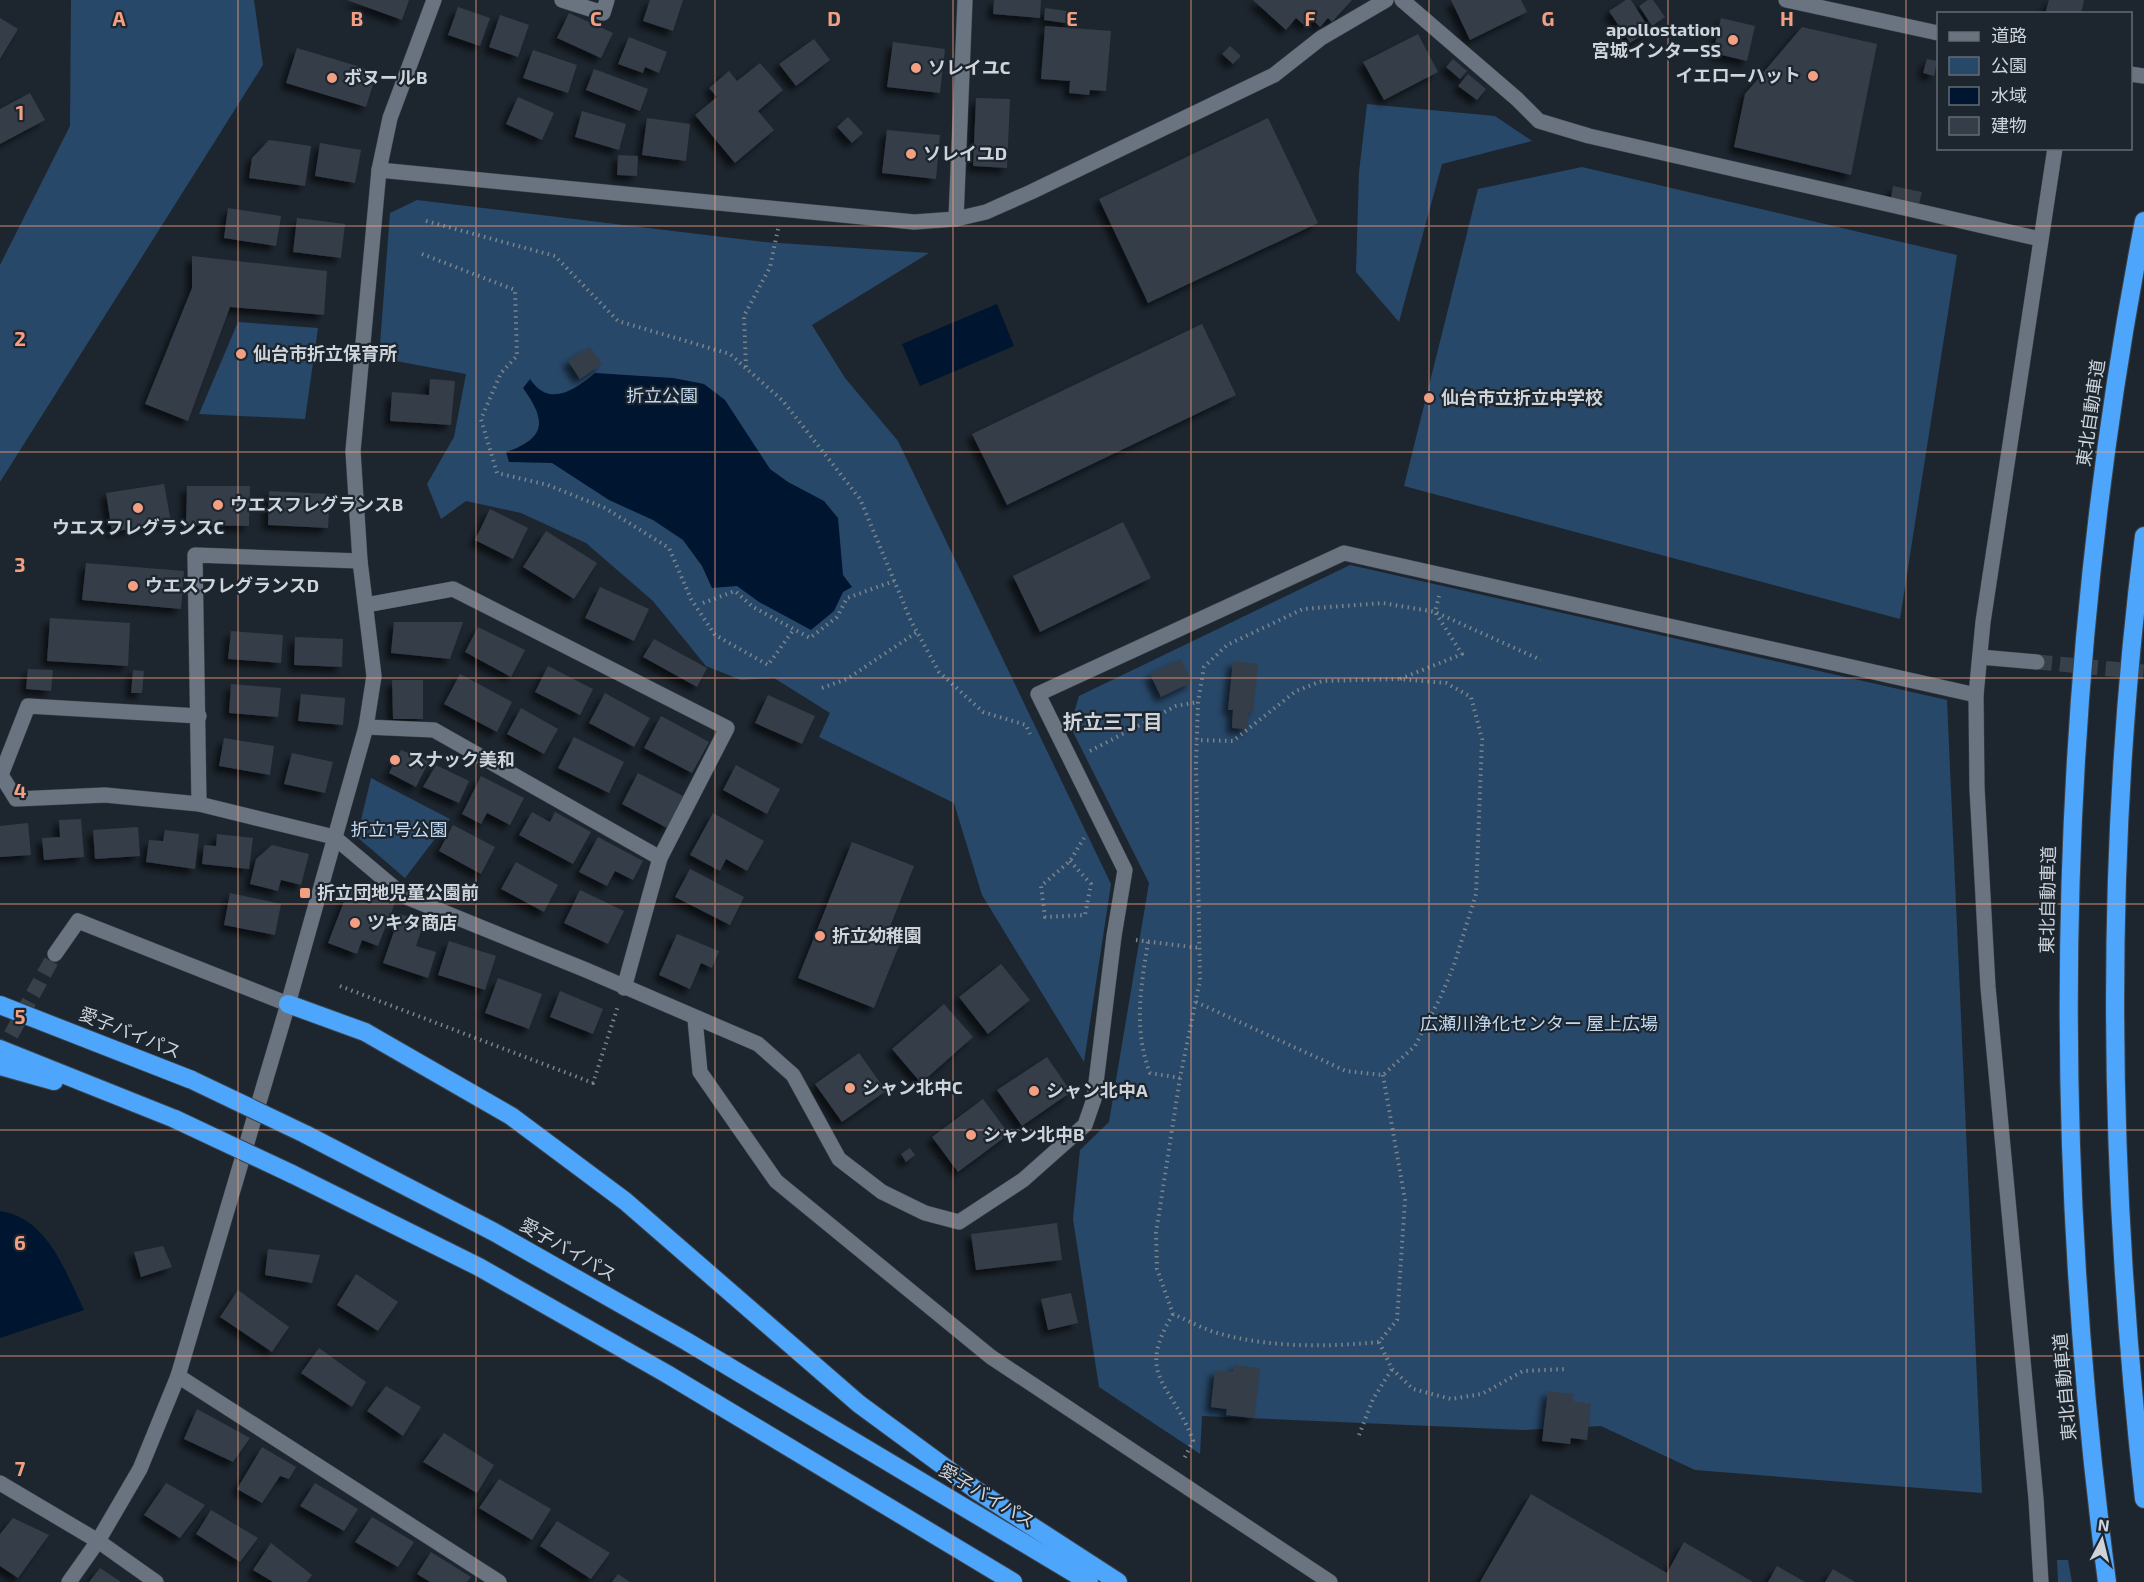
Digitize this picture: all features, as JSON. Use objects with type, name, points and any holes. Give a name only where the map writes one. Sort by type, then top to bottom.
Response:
[{"type":"highway","name":"東北自動車道","points":[[2106,1582],[2079,1315],[2067,1023],[2069,887],[2074,754],[2085,615],[2121,348],[2144,223]]},
{"type":"highway","points":[[2144,536],[2134,617],[2122,759],[2115,1023],[2125,1309],[2144,1499]]},
{"type":"highway","points":[[0,1000],[31,1016]]},
{"type":"highway","points":[[288,1004],[365,1032],[511,1116],[625,1201],[859,1404],[976,1490],[1118,1582]]},
{"type":"highway","name":"愛子バイパス","points":[[0,1005],[192,1080],[305,1134],[494,1232],[676,1335],[1089,1582]]},
{"type":"highway","points":[[0,1050],[154,1109],[292,1174],[479,1268],[667,1374],[1014,1582]]},
{"type":"highway","points":[[0,1066],[154,1109]]},
{"type":"street","points":[[69,1582],[98,1541],[140,1469],[178,1376],[288,1004],[366,727],[374,676],[360,561],[353,451],[379,170],[390,118],[434,0]]},
{"type":"street","points":[[562,0],[603,13],[608,0]]},
{"type":"street","points":[[956,219],[965,0]]},
{"type":"street","points":[[379,170],[914,222],[956,219],[986,212],[1031,192],[1274,75],[1321,38],[1386,0]]},
{"type":"street","points":[[1402,0],[1517,99],[1539,121],[1612,141],[2040,239]]},
{"type":"street","points":[[1786,0],[1937,33]]},
{"type":"street","points":[[2040,1582],[2035,1488],[1988,987],[1977,788],[1976,695],[2040,239],[2055,150]]},
{"type":"street","points":[[199,716],[28,706],[1,775],[16,799],[105,795],[199,804],[334,837],[404,896],[586,970],[695,1019],[758,1044],[793,1075],[839,1159],[882,1192],[925,1213],[959,1222],[1023,1180],[1085,1125],[1094,1099],[1114,936],[1125,870],[1038,694],[1344,553],[1976,695]]},
{"type":"street","points":[[199,804],[195,555],[360,561]]},
{"type":"street","points":[[366,605],[453,589],[727,728],[660,858],[624,988]]},
{"type":"street","points":[[1980,657],[2037,662]]},
{"type":"street","points":[[366,727],[434,730],[660,858]]},
{"type":"street","points":[[55,954],[78,921],[288,1004]]},
{"type":"street","points":[[695,1019],[700,1072],[776,1181],[991,1357],[1330,1582]]},
{"type":"street","points":[[178,1376],[499,1582]]},
{"type":"street","points":[[0,1483],[98,1541],[156,1582]]},
{"type":"path","points":[[746,368],[744,316],[771,267],[782,208]]},
{"type":"path","points":[[426,220],[555,256],[618,321],[730,354],[783,401],[860,499],[917,632],[939,672],[983,711],[1026,725],[1031,735]]},
{"type":"path","points":[[422,254],[515,290],[517,356],[501,373],[481,418],[497,472],[548,485],[606,508],[669,548],[691,599],[716,635],[768,665],[794,629]]},
{"type":"path","points":[[703,603],[735,591],[753,607],[810,638],[837,617],[847,598],[894,581]]},
{"type":"path","points":[[1383,1075],[1405,1200],[1397,1320],[1379,1342],[1332,1347],[1277,1344],[1220,1334],[1173,1314],[1157,1269],[1156,1233],[1180,1078],[1200,980],[1196,740],[1198,702],[1204,668],[1227,645],[1303,609],[1383,603],[1435,612],[1541,660]]},
{"type":"path","points":[[1398,679],[1462,654],[1435,612]]},
{"type":"path","points":[[822,688],[847,679],[917,632]]},
{"type":"path","points":[[1196,740],[1233,741],[1296,691],[1322,681],[1398,679],[1446,683],[1471,697],[1482,739],[1476,894],[1454,965],[1415,1046],[1383,1075],[1346,1071],[1196,1002]]},
{"type":"path","points":[[1071,761],[1176,706],[1198,702]]},
{"type":"path","points":[[1070,861],[1091,884],[1085,915],[1045,917],[1041,886],[1070,861],[1085,837],[1080,827]]},
{"type":"path","points":[[1114,936],[1200,948]]},
{"type":"path","points":[[1148,942],[1141,989],[1140,1048],[1149,1073],[1180,1078]]},
{"type":"path","points":[[340,986],[592,1083],[624,988]]},
{"type":"path","points":[[1173,1314],[1160,1336],[1155,1360],[1162,1383],[1178,1407],[1193,1441],[1174,1479]]},
{"type":"path","points":[[1379,1342],[1392,1369],[1413,1389],[1451,1399],[1482,1394],[1523,1371],[1565,1369]]},
{"type":"path","points":[[1359,1435],[1373,1399],[1392,1369]]},
{"type":"green space","points":[[71,0],[254,0],[263,65],[0,482],[0,265],[70,126]]},
{"type":"green space","points":[[1367,104],[1495,116],[1532,141],[1442,164],[1399,322],[1356,272],[1359,172]]},
{"type":"green space","points":[[1582,167],[1957,255],[1900,619],[1404,486],[1478,189]]},
{"type":"green space","name":"折立公園","points":[[417,200],[764,242],[929,253],[812,325],[845,378],[898,441],[1111,884],[1084,1062],[982,895],[954,803],[819,737],[830,713],[774,678],[741,680],[706,666],[653,601],[586,543],[521,513],[466,501],[441,519],[427,484],[454,437],[466,374],[379,358],[390,213]]},
{"type":"green space","points":[[238,322],[318,328],[305,419],[199,414]]},
{"type":"green space","name":"広瀬川浄化センター 屋上広場","points":[[1350,565],[1947,700],[1982,1493],[1695,1470],[1601,1426],[1523,1430],[1202,1416],[1200,1454],[1099,1387],[1073,1219],[1080,1150],[1109,1122],[1149,883],[1070,726],[1079,696]]},
{"type":"green space","name":"折立1号公園","points":[[371,778],[450,819],[405,878],[357,837]]},
{"type":"green space","points":[[2057,1560],[2068,1560],[2072,1582],[2058,1582]]},
{"type":"water","points":[[997,304],[1014,346],[920,386],[902,344]]},
{"type":"water","points":[[595,373],[673,378],[704,384],[725,400],[770,469],[788,482],[824,501],[838,518],[843,575],[852,587],[843,592],[834,611],[811,630],[759,602],[737,586],[712,588],[702,566],[683,540],[653,520],[609,500],[552,463],[509,462],[506,452],[529,441],[538,427],[539,419],[536,410],[523,388],[530,379],[537,388],[545,393],[554,394],[571,390]]},
{"type":"water","points":[[0,1211],[17,1216],[31,1224],[43,1235],[62,1263],[84,1310],[0,1338]]},
{"type":"building","points":[[347,0],[409,0],[402,20]]},
{"type":"building","points":[[650,0],[683,0],[673,31],[643,21]]},
{"type":"building","points":[[994,0],[1041,0],[1040,18],[993,14]]},
{"type":"building","points":[[1253,0],[1352,0],[1332,22],[1328,18],[1320,27],[1313,20],[1306,27],[1296,18],[1286,30]]},
{"type":"building","points":[[1451,0],[1521,0],[1527,12],[1470,40]]},
{"type":"building","points":[[1626,0],[1631,0],[1650,30],[1630,43],[1609,11]]},
{"type":"building","points":[[1648,0],[1653,0],[1665,17],[1652,26],[1639,6]]},
{"type":"building","points":[[2049,0],[2084,0],[2081,12],[2046,12]]},
{"type":"building","points":[[458,7],[490,18],[480,46],[448,35]]},
{"type":"building","points":[[1045,8],[1074,12],[1072,24],[1044,20]]},
{"type":"building","points":[[569,13],[613,33],[601,58],[557,38]]},
{"type":"building","points":[[500,15],[529,25],[518,57],[489,47]]},
{"type":"building","points":[[0,18],[18,29],[0,59]]},
{"type":"building","points":[[1721,18],[1755,26],[1747,61],[1713,53]]},
{"type":"building","points":[[1045,26],[1111,31],[1106,91],[1090,90],[1089,95],[1069,93],[1070,81],[1041,79]]},
{"type":"building","points":[[1802,27],[1877,44],[1851,175],[1734,147],[1745,94]]},
{"type":"building","points":[[1418,34],[1438,72],[1384,100],[1363,62]]},
{"type":"building","points":[[629,37],[667,52],[659,73],[645,67],[643,73],[618,64]]},
{"type":"building","points":[[814,39],[830,60],[796,86],[779,64]]},
{"type":"building","name":"ソレイユC","points":[[893,42],[945,49],[940,93],[887,87]]},
{"type":"building","points":[[1230,46],[1241,56],[1233,64],[1222,54]]},
{"type":"building","name":"ボヌールB","points":[[297,48],[377,72],[366,107],[286,83]]},
{"type":"building","points":[[533,50],[577,65],[568,93],[523,78]]},
{"type":"building","points":[[1453,59],[1467,71],[1460,79],[1446,67]]},
{"type":"building","points":[[1927,59],[1937,61],[1934,76],[1923,73]]},
{"type":"building","points":[[760,63],[783,90],[758,111],[774,130],[735,163],[695,115],[717,97],[709,88],[729,71],[737,81]]},
{"type":"building","points":[[594,69],[648,89],[640,111],[586,90]]},
{"type":"building","points":[[1468,74],[1486,89],[1477,100],[1458,86]]},
{"type":"building","points":[[30,93],[45,120],[0,144],[0,109]]},
{"type":"building","points":[[518,97],[554,113],[542,140],[506,124]]},
{"type":"building","points":[[976,98],[1010,99],[1007,168],[973,166]]},
{"type":"building","points":[[582,111],[626,124],[619,150],[575,137]]},
{"type":"building","points":[[848,117],[863,133],[852,143],[837,127]]},
{"type":"building","points":[[647,118],[690,124],[686,161],[642,155]]},
{"type":"building","points":[[1268,118],[1318,223],[1148,303],[1099,199]]},
{"type":"building","name":"ソレイユD","points":[[887,130],[940,135],[936,179],[882,173]]},
{"type":"building","points":[[269,140],[311,146],[305,186],[249,178],[252,158]]},
{"type":"building","points":[[320,143],[361,150],[355,183],[315,176]]},
{"type":"building","points":[[618,155],[638,156],[637,176],[617,175]]},
{"type":"building","points":[[1893,186],[1922,192],[1919,204],[1891,198]]},
{"type":"building","points":[[228,208],[281,216],[276,246],[224,238]]},
{"type":"building","points":[[297,218],[345,224],[341,258],[293,252]]},
{"type":"building","points":[[192,256],[327,271],[324,315],[230,307],[188,421],[145,404],[192,288]]},
{"type":"building","points":[[1202,324],[1236,395],[1007,505],[972,434]]},
{"type":"building","points":[[590,347],[602,364],[580,379],[568,361]]},
{"type":"building","points":[[430,379],[455,381],[451,425],[390,421],[392,392],[429,395]]},
{"type":"building","name":"ウエスフレグランスC","points":[[164,484],[171,522],[112,532],[106,493]]},
{"type":"building","name":"ウエスフレグランスB","points":[[187,486],[250,486],[249,526],[186,525]]},
{"type":"building","points":[[269,491],[330,494],[328,528],[268,525]]},
{"type":"building","points":[[490,509],[528,528],[513,559],[475,540]]},
{"type":"building","points":[[1123,522],[1151,578],[1040,632],[1013,576]]},
{"type":"building","points":[[546,531],[597,563],[574,599],[523,567]]},
{"type":"building","name":"ウエスフレグランスD","points":[[86,563],[184,571],[181,609],[82,600]]},
{"type":"building","points":[[600,587],[649,609],[634,641],[585,618]]},
{"type":"building","points":[[50,618],[130,623],[128,666],[47,661]]},
{"type":"building","points":[[394,622],[463,622],[450,659],[391,653]]},
{"type":"building","points":[[478,627],[525,650],[511,677],[465,652]]},
{"type":"building","points":[[231,631],[283,635],[281,663],[228,659]]},
{"type":"building","points":[[295,637],[343,639],[342,667],[294,665]]},
{"type":"building","points":[[654,639],[707,668],[697,687],[643,657]]},
{"type":"building","points":[[1181,659],[1192,682],[1161,697],[1150,674]]},
{"type":"building","points":[[1233,661],[1258,664],[1253,712],[1249,712],[1247,729],[1232,728],[1233,710],[1228,710]]},
{"type":"building","points":[[548,666],[593,689],[580,715],[535,692]]},
{"type":"building","points":[[28,669],[53,670],[51,691],[26,689]]},
{"type":"building","points":[[133,670],[144,671],[142,693],[131,693]]},
{"type":"building","points":[[460,674],[512,702],[497,732],[444,704]]},
{"type":"building","points":[[392,680],[423,680],[423,719],[393,719]]},
{"type":"building","points":[[231,684],[281,688],[278,717],[229,713]]},
{"type":"building","points":[[605,693],[650,718],[634,747],[589,723]]},
{"type":"building","points":[[301,694],[345,698],[343,725],[298,721]]},
{"type":"building","points":[[768,695],[815,716],[802,744],[755,723]]},
{"type":"building","points":[[521,708],[558,729],[544,754],[507,734]]},
{"type":"building","points":[[661,716],[709,742],[692,773],[644,748]]},
{"type":"building","points":[[574,737],[624,762],[609,793],[558,768]]},
{"type":"building","points":[[224,738],[274,746],[270,775],[219,766]]},
{"type":"building","points":[[401,750],[429,761],[416,787],[389,773]]},
{"type":"building","points":[[292,753],[333,762],[325,793],[284,784]]},
{"type":"building","points":[[436,765],[469,781],[459,803],[423,787]]},
{"type":"building","points":[[736,765],[780,789],[767,814],[723,790]]},
{"type":"building","points":[[638,773],[683,796],[667,828],[622,804]]},
{"type":"building","points":[[481,776],[524,798],[510,825],[487,813],[481,824],[462,814]]},
{"type":"building","points":[[532,812],[550,822],[555,812],[591,832],[573,864],[519,835]]},
{"type":"building","points":[[713,813],[764,841],[747,871],[726,859],[720,871],[690,855]]},
{"type":"building","points":[[81,819],[84,857],[44,860],[42,838],[60,837],[59,820]]},
{"type":"building","points":[[28,823],[31,855],[0,857],[0,826]]},
{"type":"building","points":[[453,825],[495,847],[481,874],[439,851]]},
{"type":"building","points":[[138,827],[140,856],[95,859],[93,830]]},
{"type":"building","points":[[165,830],[199,834],[195,869],[146,862],[149,840],[163,841]]},
{"type":"building","points":[[217,834],[253,838],[249,869],[202,864],[204,845],[216,846]]},
{"type":"building","points":[[598,837],[643,861],[633,880],[615,871],[607,886],[579,872]]},
{"type":"building","points":[[852,842],[914,866],[886,937],[900,943],[874,1008],[798,978]]},
{"type":"building","points":[[272,845],[309,854],[301,885],[281,880],[278,891],[250,884],[256,859]]},
{"type":"building","points":[[516,862],[558,885],[544,912],[501,889]]},
{"type":"building","points":[[690,869],[744,897],[730,925],[675,897]]},
{"type":"building","points":[[350,886],[395,903],[378,946],[362,940],[357,954],[328,943]]},
{"type":"building","points":[[580,890],[624,911],[608,944],[564,923]]},
{"type":"building","points":[[230,893],[281,904],[275,935],[224,925]]},
{"type":"building","points":[[400,914],[424,922],[416,946],[436,952],[428,978],[383,963]]},
{"type":"building","points":[[677,934],[719,951],[712,968],[701,963],[690,989],[659,975]]},
{"type":"building","points":[[449,941],[496,956],[485,990],[438,975]]},
{"type":"building","points":[[1001,964],[1030,1000],[988,1034],[959,997]]},
{"type":"building","points":[[498,978],[542,994],[529,1029],[485,1013]]},
{"type":"building","points":[[560,991],[603,1009],[593,1034],[550,1017]]},
{"type":"building","points":[[944,1004],[973,1037],[921,1083],[892,1049]]},
{"type":"building","name":"シャン北中C","points":[[859,1053],[886,1091],[842,1122],[815,1084]]},
{"type":"building","name":"シャン北中A","points":[[1047,1057],[1071,1092],[1022,1126],[997,1090]]},
{"type":"building","name":"シャン北中B","points":[[983,1099],[1009,1134],[958,1172],[932,1137]]},
{"type":"building","points":[[910,1148],[915,1155],[906,1162],[901,1154]]},
{"type":"building","points":[[1057,1223],[1062,1260],[976,1270],[971,1234]]},
{"type":"building","points":[[163,1246],[172,1267],[141,1277],[134,1252]]},
{"type":"building","points":[[268,1249],[320,1255],[312,1283],[265,1275]]},
{"type":"building","points":[[356,1274],[398,1302],[378,1331],[337,1305]]},
{"type":"building","points":[[238,1290],[289,1327],[272,1352],[220,1317]]},
{"type":"building","points":[[1071,1293],[1078,1323],[1048,1330],[1041,1299]]},
{"type":"building","points":[[319,1348],[366,1382],[352,1407],[301,1373]]},
{"type":"building","points":[[1234,1365],[1260,1368],[1254,1418],[1226,1415],[1227,1409],[1211,1407],[1215,1370],[1233,1372]]},
{"type":"building","points":[[386,1386],[421,1407],[403,1436],[367,1411]]},
{"type":"building","points":[[1548,1391],[1574,1394],[1573,1401],[1591,1404],[1587,1440],[1571,1438],[1570,1444],[1542,1441]]},
{"type":"building","points":[[197,1409],[250,1438],[233,1462],[184,1439]]},
{"type":"building","points":[[444,1433],[494,1465],[477,1493],[423,1462]]},
{"type":"building","points":[[262,1447],[296,1467],[289,1479],[280,1476],[262,1503],[237,1489]]},
{"type":"building","points":[[499,1479],[551,1509],[532,1540],[479,1508]]},
{"type":"building","points":[[166,1483],[205,1505],[180,1538],[144,1515]]},
{"type":"building","points":[[315,1483],[358,1509],[344,1531],[300,1506]]},
{"type":"building","points":[[1531,1494],[1667,1573],[1684,1542],[1753,1582],[1480,1582]]},
{"type":"building","points":[[211,1510],[258,1538],[240,1562],[196,1534]]},
{"type":"building","points":[[372,1517],[414,1542],[398,1567],[355,1542]]},
{"type":"building","points":[[13,1518],[49,1535],[18,1578],[0,1566],[0,1534]]},
{"type":"building","points":[[557,1521],[610,1553],[591,1579],[540,1546]]},
{"type":"building","points":[[271,1543],[312,1575],[307,1582],[273,1582],[253,1570]]},
{"type":"building","points":[[431,1552],[471,1577],[467,1582],[430,1582],[417,1574]]},
{"type":"building","points":[[1777,1566],[1805,1582],[1768,1582]]},
{"type":"building","points":[[100,1568],[121,1582],[89,1582]]},
{"type":"building","points":[[1833,1569],[1855,1582],[1825,1582]]},
{"type":"building","points":[[618,1574],[630,1582],[612,1582]]},
{"type":"tunnel","points":[[2037,662],[2144,672]]},
{"type":"tunnel","points":[[0,1055],[55,954]]},
{"type":"place","name":"apollostation 宮城インターSS","points":[[1733,40]]},
{"type":"place","name":"ソレイユC","points":[[916,68]]},
{"type":"place","name":"イエローハット","points":[[1813,76]]},
{"type":"place","name":"ボヌールB","points":[[332,78]]},
{"type":"place","name":"ソレイユD","points":[[911,154]]},
{"type":"place","name":"仙台市折立保育所","points":[[241,354]]},
{"type":"place","name":"仙台市立折立中学校","points":[[1429,398]]},
{"type":"place","name":"ウエスフレグランスB","points":[[218,505]]},
{"type":"place","name":"ウエスフレグランスC","points":[[138,508]]},
{"type":"place","name":"ウエスフレグランスD","points":[[133,586]]},
{"type":"place","name":"スナック美和","points":[[395,760]]},
{"type":"place","name":"折立団地児童公園前","points":[[305,893]]},
{"type":"place","name":"ツキタ商店","points":[[355,923]]},
{"type":"place","name":"折立幼稚園","points":[[820,936]]},
{"type":"place","name":"シャン北中C","points":[[850,1088]]},
{"type":"place","name":"シャン北中A","points":[[1034,1091]]},
{"type":"place","name":"シャン北中B","points":[[971,1135]]},
{"type":"district","name":"折立三丁目","points":[[1113,722]]}]
